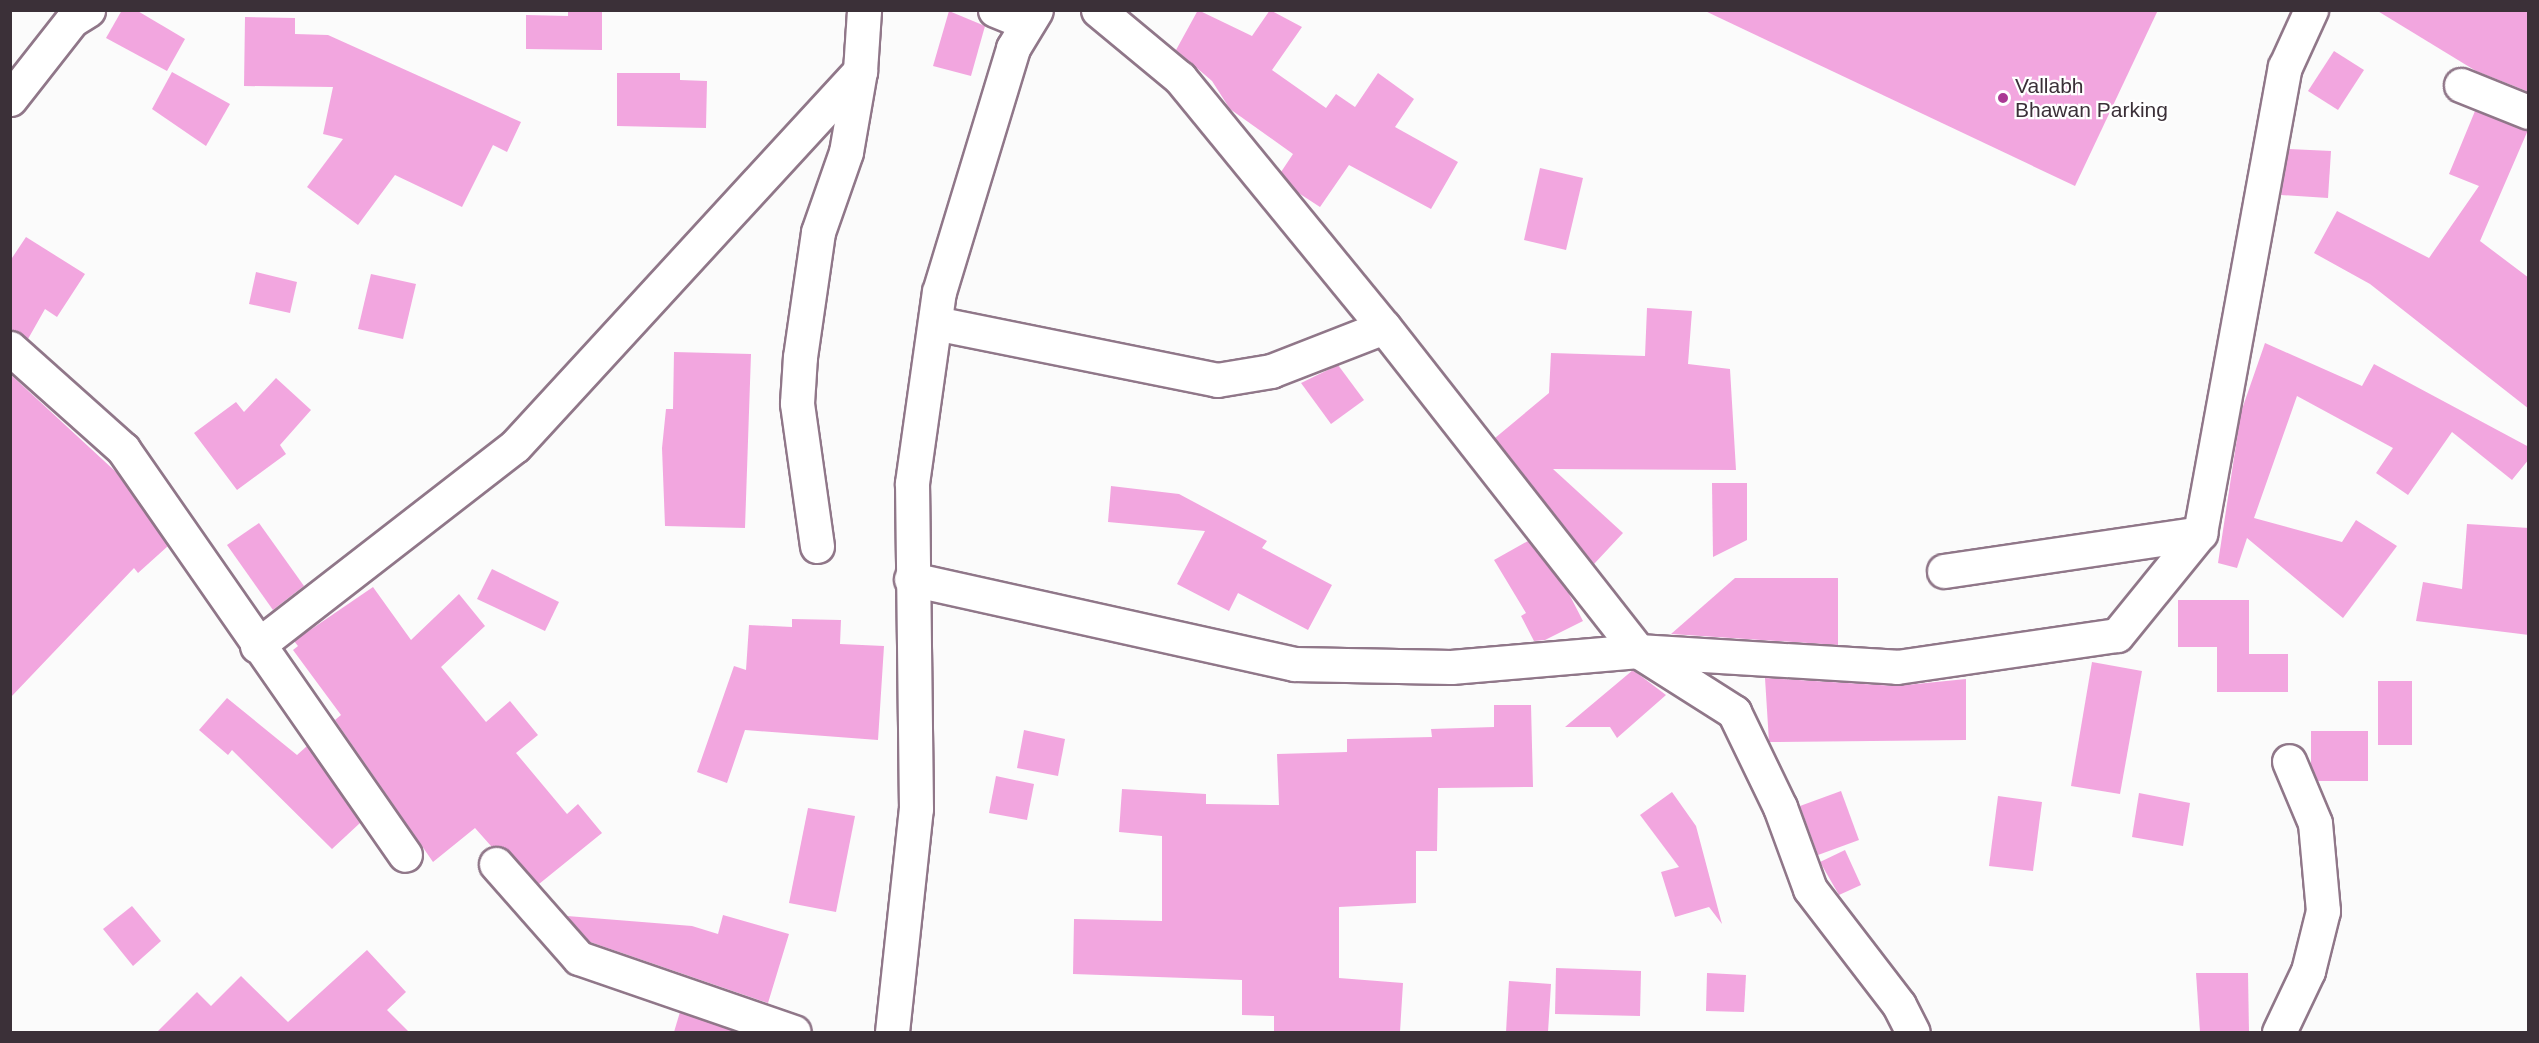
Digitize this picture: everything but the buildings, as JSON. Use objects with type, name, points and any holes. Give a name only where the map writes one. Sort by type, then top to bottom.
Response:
[{"type":"street","points":[[10,99],[72,20],[88,10]]},
{"type":"street","points":[[817,546],[797,403],[800,357],[818,232],[846,152],[860,71],[864,10]]},
{"type":"street","points":[[892,1032],[916,809],[910,579],[912,483],[939,292],[1013,48],[1032,17],[994,10]]},
{"type":"street","points":[[1098,10],[1180,78],[1384,327],[1638,651],[1734,712],[1780,807],[1810,889],[1899,1005],[1913,1032]]},
{"type":"street","points":[[910,579],[1294,664],[1451,667],[1638,651],[1897,667],[2116,635],[2200,533],[2285,67],[2311,10]]},
{"type":"street","points":[[257,646],[515,446],[860,71]]},
{"type":"street","points":[[2461,85],[2529,112]]},
{"type":"street","points":[[935,323],[1217,380],[1271,371],[1384,327]]},
{"type":"street","points":[[10,348],[37,366],[123,449],[191,542],[257,646],[405,854]]},
{"type":"street","points":[[1944,571],[2200,533]]},
{"type":"street","points":[[2279,1032],[2308,971],[2323,911],[2315,823],[2289,761]]},
{"type":"street","points":[[496,864],[579,958],[794,1032]]},
{"type":"place","name":"Vallabh Bhawan Parking","points":[[2003,98]]}]
